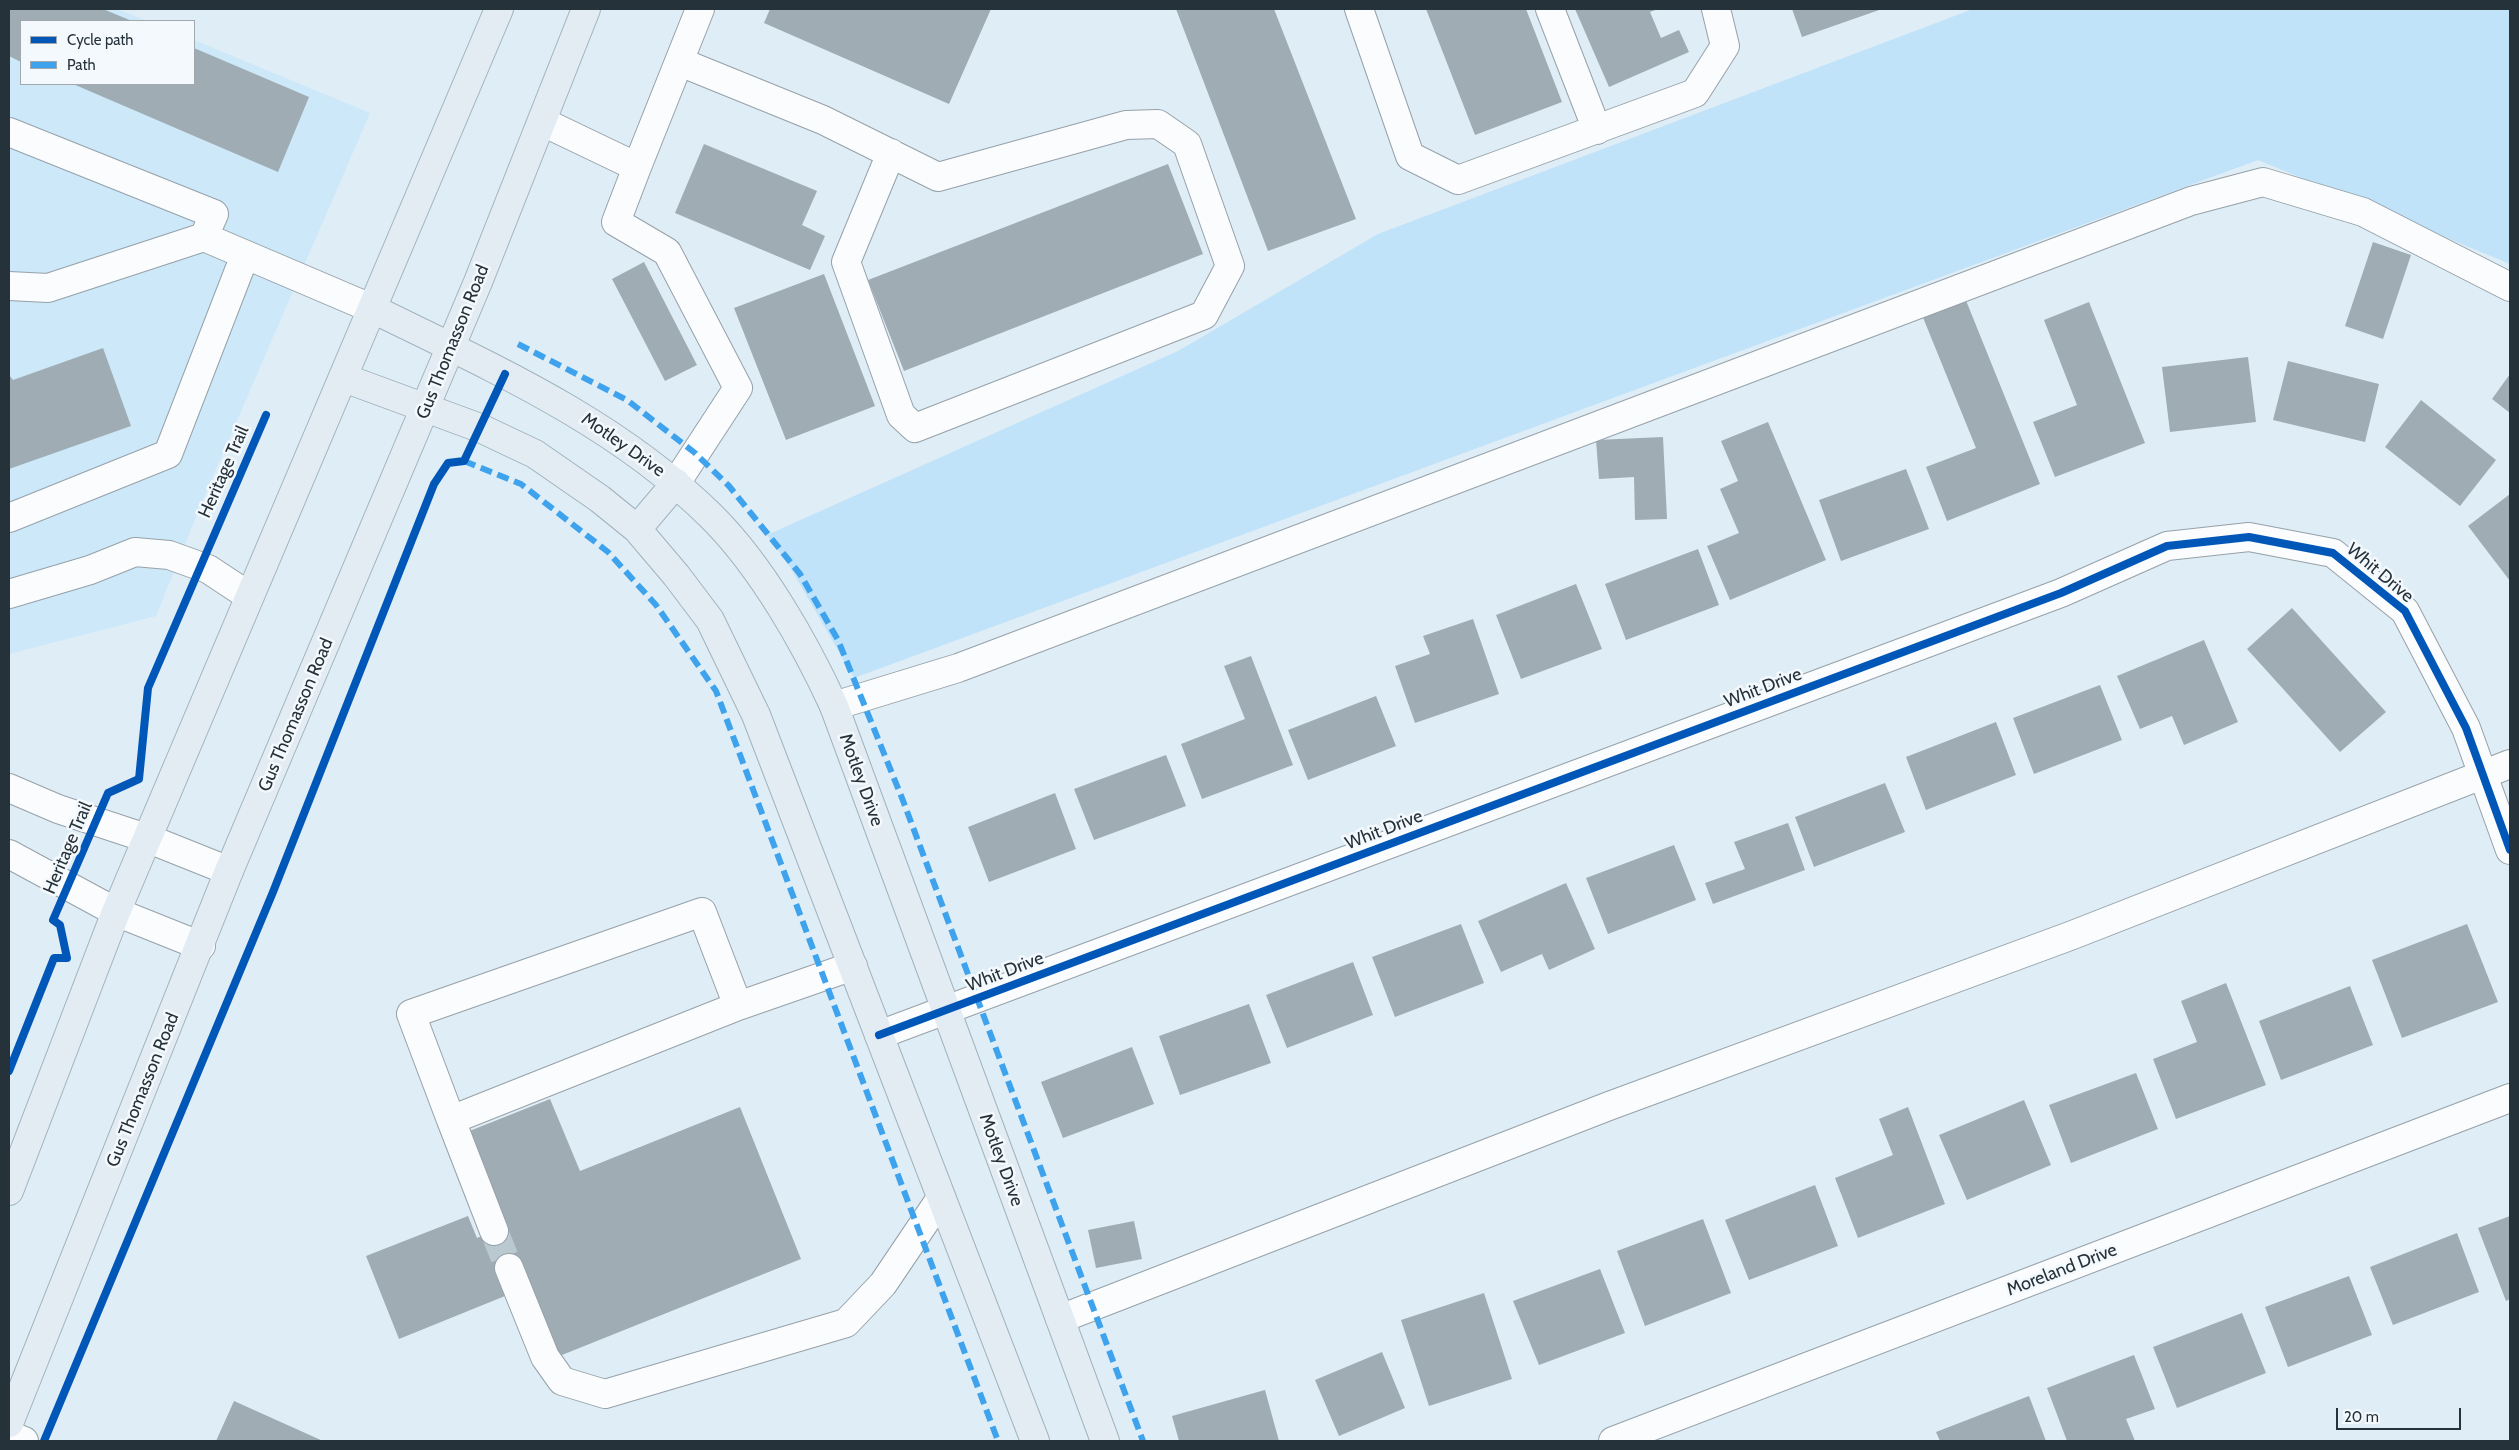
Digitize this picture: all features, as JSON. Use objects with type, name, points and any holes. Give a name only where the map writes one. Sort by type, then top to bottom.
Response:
[{"type":"main road","points":[[9,1190],[116,912],[149,839],[249,596],[344,378],[499,9]]},
{"type":"main road","name":"Gus Thomasson Road","points":[[9,1423],[229,872],[451,347],[543,122],[586,9]]},
{"type":"main road","name":"Motley Drive","points":[[373,309],[552,398],[638,452],[676,482],[714,518],[757,572],[812,658],[834,706],[1105,1441]]},
{"type":"main road","points":[[344,378],[480,428],[535,454],[600,498],[637,530],[676,575],[710,620],[756,715],[1035,1441]]},
{"type":"main road","points":[[637,530],[676,482]]},
{"type":"street","points":[[676,482],[738,388],[667,252],[616,222],[700,9]]},
{"type":"street","points":[[1359,9],[1410,156],[1458,180],[1696,93],[1725,46],[1716,9]]},
{"type":"street","points":[[1550,9],[1597,130]]},
{"type":"street","points":[[680,62],[824,120],[891,153],[938,177],[1126,125],[1158,124],[1187,144],[1230,266],[1204,315],[915,428],[901,415],[846,262],[891,153]]},
{"type":"street","points":[[543,122],[637,167]]},
{"type":"street","points":[[9,132],[214,214],[204,237]]},
{"type":"street","points":[[834,706],[958,668],[2191,201],[2263,182],[2363,212],[2510,287]]},
{"type":"street","points":[[9,286],[48,288],[204,237],[373,309]]},
{"type":"street","points":[[9,518],[168,454],[245,255]]},
{"type":"street","name":"Whit Drive","points":[[879,1035],[2061,593],[2167,546],[2249,537],[2332,553],[2405,611],[2466,728],[2510,850]]},
{"type":"street","points":[[9,594],[90,570],[135,552],[169,555],[208,570],[249,596]]},
{"type":"street","points":[[1060,1319],[1600,1110],[2070,936],[2510,764]]},
{"type":"street","points":[[9,788],[58,810],[149,839],[229,872]]},
{"type":"street","points":[[9,854],[116,912],[201,946]]},
{"type":"street","points":[[494,1231],[411,1014],[454,996],[702,912],[738,1006]]},
{"type":"street","points":[[451,1120],[738,1006],[853,966]]},
{"type":"street","name":"Moreland Drive","points":[[1613,1441],[2510,1098]]},
{"type":"street","points":[[509,1268],[545,1356],[562,1381],[604,1394],[846,1323],[884,1284],[942,1198]]},
{"type":"street","points":[[9,1435],[24,1441]]},
{"type":"shaded area","points":[[9,9],[117,9],[144,20],[20,20],[20,85],[195,85],[195,40],[370,113],[207,490],[156,616],[9,654]]},
{"type":"shaded area","points":[[1973,9],[2510,9],[2510,264],[2258,160],[854,678],[790,567],[767,535],[1178,351],[1378,234]]},
{"type":"building","points":[[9,9],[103,9],[130,20],[20,20],[20,62],[9,56]]},
{"type":"building","points":[[770,9],[991,9],[949,104],[764,23]]},
{"type":"building","points":[[1176,9],[1274,9],[1356,219],[1268,251]]},
{"type":"building","points":[[1426,9],[1526,9],[1562,102],[1475,135]]},
{"type":"building","points":[[1575,9],[1658,9],[1650,12],[1661,38],[1679,30],[1689,52],[1609,87]]},
{"type":"building","points":[[1792,9],[1882,9],[1802,37]]},
{"type":"building","points":[[195,48],[309,97],[278,172],[75,85],[195,85]]},
{"type":"building","points":[[704,144],[817,191],[802,225],[825,236],[810,270],[675,213]]},
{"type":"building","points":[[1168,164],[1203,254],[904,371],[868,280]]},
{"type":"building","points":[[2373,242],[2411,255],[2383,339],[2345,326]]},
{"type":"building","points":[[644,262],[697,365],[665,381],[612,279]]},
{"type":"building","points":[[824,274],[875,406],[786,440],[734,308]]},
{"type":"building","points":[[1965,298],[2040,484],[1947,521],[1926,467],[1976,448],[1922,315]]},
{"type":"building","points":[[2089,302],[2145,443],[2055,477],[2033,422],[2077,405],[2044,320]]},
{"type":"building","points":[[103,348],[131,426],[9,469],[9,375],[13,380]]},
{"type":"building","points":[[2248,357],[2256,422],[2170,432],[2162,367]]},
{"type":"building","points":[[2288,361],[2379,384],[2365,442],[2273,420]]},
{"type":"building","points":[[2510,374],[2510,413],[2492,399]]},
{"type":"building","points":[[2421,400],[2496,460],[2460,506],[2385,447]]},
{"type":"building","points":[[1768,422],[1826,560],[1730,600],[1707,546],[1739,533],[1720,489],[1738,481],[1721,441]]},
{"type":"building","points":[[1663,437],[1667,519],[1635,520],[1634,477],[1599,479],[1596,440]]},
{"type":"building","points":[[1906,469],[1929,529],[1841,561],[1819,500]]},
{"type":"building","points":[[2510,494],[2510,581],[2468,526]]},
{"type":"building","points":[[1698,549],[1719,605],[1626,640],[1605,584]]},
{"type":"building","points":[[1576,584],[1602,649],[1521,679],[1496,615]]},
{"type":"building","points":[[2292,608],[2386,712],[2340,752],[2247,649]]},
{"type":"building","points":[[1473,619],[1499,694],[1415,723],[1395,666],[1430,654],[1423,636]]},
{"type":"building","points":[[2204,640],[2238,722],[2184,745],[2172,716],[2140,729],[2117,676]]},
{"type":"building","points":[[1251,656],[1293,765],[1202,799],[1181,744],[1245,719],[1224,666]]},
{"type":"building","points":[[2100,685],[2122,740],[2034,774],[2013,718]]},
{"type":"building","points":[[1376,696],[1396,746],[1308,780],[1288,730]]},
{"type":"building","points":[[1996,722],[2016,775],[1926,810],[1906,757]]},
{"type":"building","points":[[1166,755],[1186,806],[1094,840],[1074,789]]},
{"type":"building","points":[[1885,783],[1905,832],[1814,867],[1795,817]]},
{"type":"building","points":[[1055,793],[1076,849],[989,882],[968,827]]},
{"type":"building","points":[[1788,823],[1805,870],[1713,904],[1705,883],[1745,869],[1734,842]]},
{"type":"building","points":[[1674,845],[1696,900],[1608,934],[1586,878]]},
{"type":"building","points":[[1566,883],[1595,949],[1549,970],[1542,954],[1501,972],[1478,921]]},
{"type":"building","points":[[1461,924],[1484,983],[1395,1017],[1372,957]]},
{"type":"building","points":[[2467,924],[2498,1002],[2402,1038],[2372,960]]},
{"type":"building","points":[[1353,962],[1373,1015],[1287,1048],[1266,995]]},
{"type":"building","points":[[2226,983],[2266,1085],[2176,1119],[2153,1059],[2197,1042],[2181,1001]]},
{"type":"building","points":[[2350,986],[2373,1045],[2281,1080],[2259,1021]]},
{"type":"building","points":[[1249,1004],[1271,1063],[1180,1095],[1159,1036]]},
{"type":"building","points":[[1132,1047],[1154,1104],[1063,1138],[1041,1082]]},
{"type":"building","points":[[2136,1073],[2158,1129],[2071,1163],[2049,1105]]},
{"type":"building","points":[[550,1099],[580,1171],[740,1107],[801,1259],[557,1357],[509,1268],[496,1273],[505,1296],[399,1339],[366,1256],[468,1216],[477,1238],[505,1226],[467,1132]]},
{"type":"building","points":[[2024,1100],[2051,1165],[1967,1200],[1939,1135]]},
{"type":"building","points":[[1908,1107],[1945,1204],[1858,1238],[1835,1178],[1893,1155],[1879,1119]]},
{"type":"building","points":[[1815,1185],[1838,1246],[1749,1280],[1725,1220]]},
{"type":"building","points":[[2510,1216],[2510,1299],[2506,1301],[2478,1228]]},
{"type":"building","points":[[1703,1219],[1731,1293],[1645,1326],[1617,1251]]},
{"type":"building","points":[[1134,1221],[1142,1259],[1096,1268],[1088,1230]]},
{"type":"building","points":[[2457,1233],[2479,1292],[2393,1325],[2370,1267]]},
{"type":"building","points":[[1600,1269],[1625,1333],[1539,1365],[1513,1301]]},
{"type":"building","points":[[2349,1276],[2372,1335],[2288,1367],[2265,1307]]},
{"type":"building","points":[[1484,1293],[1512,1379],[1429,1406],[1401,1320]]},
{"type":"building","points":[[2242,1313],[2266,1373],[2177,1408],[2153,1347]]},
{"type":"building","points":[[1382,1352],[1405,1408],[1339,1436],[1315,1380]]},
{"type":"building","points":[[2134,1355],[2155,1409],[2126,1419],[2135,1441],[2067,1441],[2047,1388]]},
{"type":"building","points":[[1265,1390],[1279,1441],[1179,1441],[1172,1416]]},
{"type":"building","points":[[2029,1396],[2046,1441],[1940,1441],[1936,1432]]},
{"type":"building","points":[[234,1401],[323,1441],[216,1441]]},
{"type":"tunnel","points":[[494,1231],[509,1268]]},
{"type":"marked path","points":[[518,344],[627,400],[695,453],[729,486],[800,574],[838,640],[902,798],[1143,1441]]},
{"type":"marked path","points":[[464,461],[521,484],[608,552],[656,605],[716,691],[998,1441]]},
{"type":"cycle path","points":[[44,1441],[273,892],[434,484],[448,463],[464,461],[505,374]]},
{"type":"cycle path","name":"Heritage Trail","points":[[9,1071],[54,958],[67,958],[60,925],[53,920],[108,793],[139,779],[148,688],[266,415]]},
{"type":"cycle path","points":[[879,1035],[2061,593],[2167,546],[2249,537],[2333,553],[2405,611],[2466,728],[2510,850]]}]
